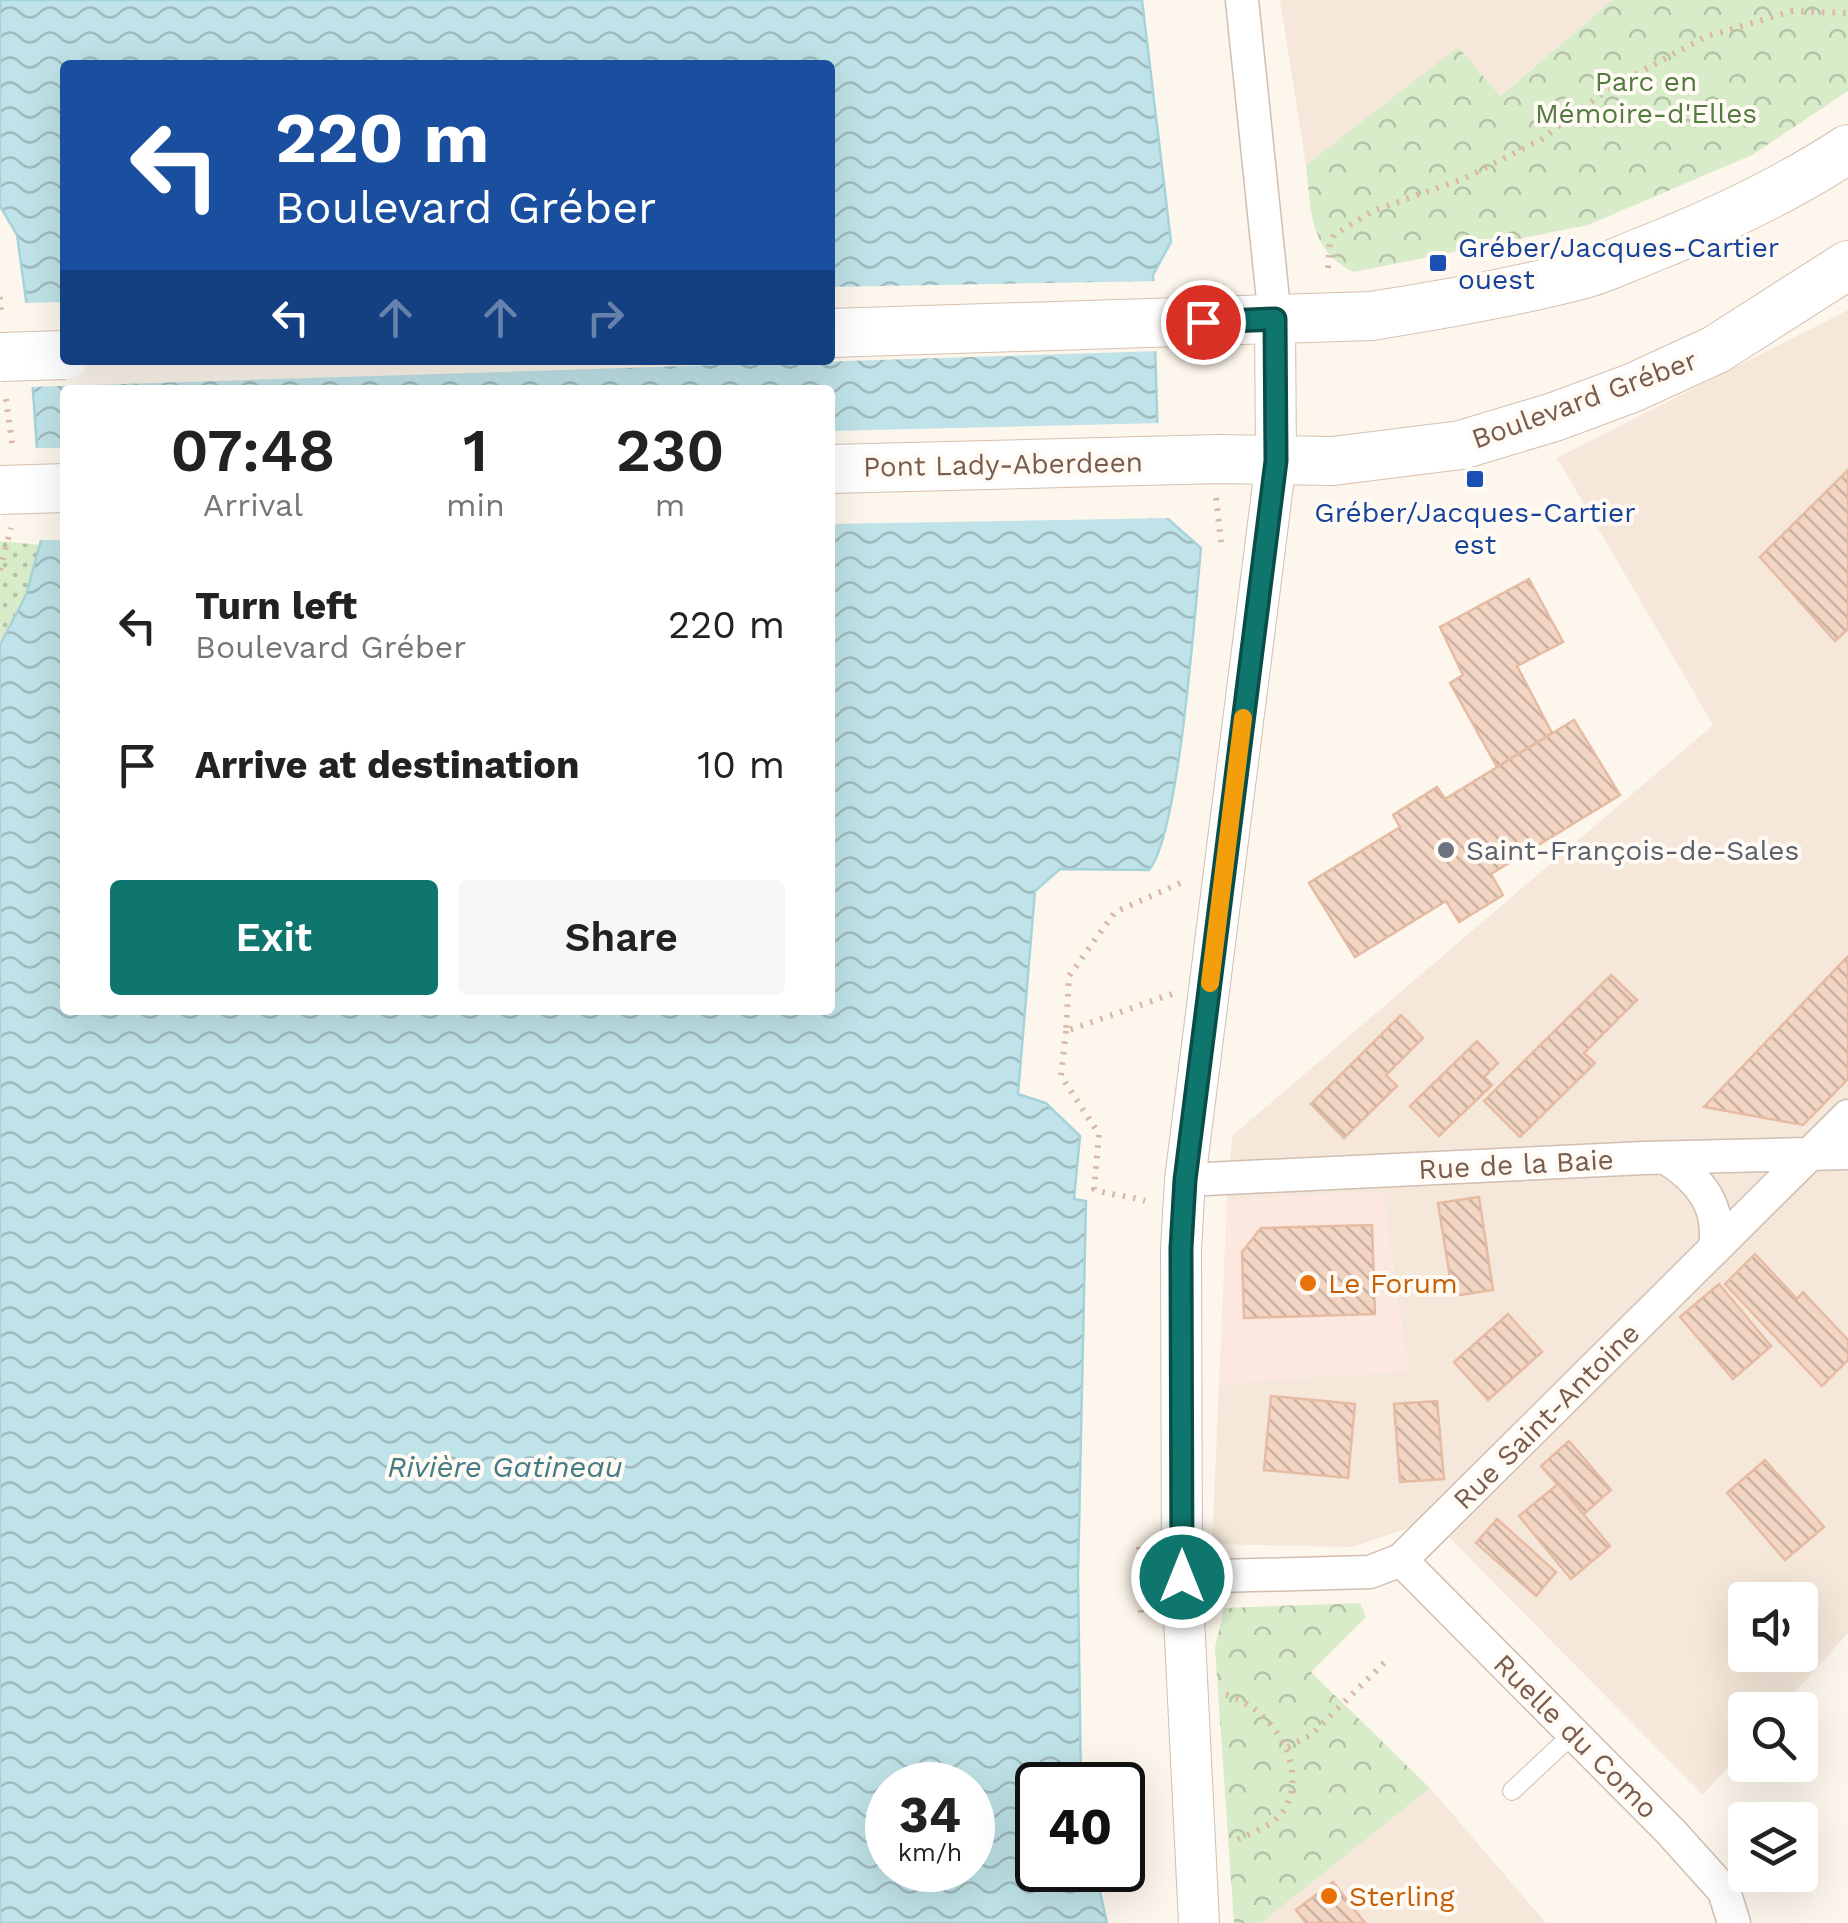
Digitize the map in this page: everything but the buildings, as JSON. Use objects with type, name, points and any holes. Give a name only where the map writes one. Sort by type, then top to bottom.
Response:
[{"type":"main road","points":[[835,333],[1371,316],[1460,302],[1583,274],[1714,223],[1818,169],[1848,149]]},
{"type":"main road","name":"Boulevard Gréber","points":[[1176,460],[1355,459],[1461,445],[1632,388],[1715,350],[1848,265]]},
{"type":"main road","points":[[2,361],[60,355]]},
{"type":"main road","name":"Pont Lady-Aberdeen","points":[[835,469],[1176,460]]},
{"type":"main road","points":[[8,488],[60,488]]},
{"type":"street","points":[[1198,1923],[1182,1577],[1181,1248],[1185,1180],[1276,461],[1275,319],[1242,0]]},
{"type":"street","name":"Rue Saint-Antoine","points":[[1402,1560],[1848,1116]]},
{"type":"street","name":"Rue de la Baie","points":[[1185,1180],[1666,1158],[1848,1154]]},
{"type":"street","points":[[1666,1158],[1696,1180],[1712,1206],[1718,1229],[1714,1248]]},
{"type":"street","points":[[1182,1577],[1370,1572],[1402,1560]]},
{"type":"street","name":"Ruelle du Como","points":[[1402,1560],[1671,1832],[1724,1892],[1734,1923]]},
{"type":"lane","points":[[1512,1791],[1574,1734]]},
{"type":"path","points":[[1328,268],[1334,235],[1374,211],[1465,178],[1542,138],[1608,90],[1705,37],[1793,12],[1848,13]]},
{"type":"path","points":[[0,297],[11,539],[0,570]]},
{"type":"path","points":[[1145,1201],[1124,1194],[1111,1196],[1094,1188],[1099,1134],[1061,1076],[1069,976],[1115,912],[1186,881]]},
{"type":"path","points":[[1066,1031],[1172,994]]},
{"type":"path","points":[[1288,1747],[1311,1735],[1388,1660]]},
{"type":"path","points":[[1212,1690],[1236,1697],[1259,1713],[1288,1747],[1294,1774],[1285,1808],[1264,1828],[1223,1846]]},
{"type":"shaded area","points":[[1280,0],[1613,0],[1499,96],[1458,48],[1306,165]]},
{"type":"shaded area","points":[[1848,310],[1848,1633],[1818,1666],[1818,1582],[1728,1582],[1728,1672],[1813,1672],[1795,1692],[1728,1692],[1728,1767],[1703,1795],[1432,1520],[1352,1547],[1212,1544],[1219,1383],[1408,1371],[1382,1192],[1227,1200],[1232,1136],[1713,725],[1557,458]]},
{"type":"shaded area","points":[[1382,1192],[1408,1371],[1219,1383],[1227,1200]]},
{"type":"shaded area","points":[[1430,1788],[1546,1923],[1261,1923]]},
{"type":"green space","name":"Parc en Mémoire-d'Elles","points":[[1613,0],[1848,0],[1848,91],[1752,155],[1588,225],[1354,272],[1328,253],[1315,228],[1306,165],[1458,47],[1500,96]]},
{"type":"green space","points":[[0,541],[40,545],[26,595],[0,645]]},
{"type":"green space","points":[[1360,1603],[1366,1617],[1311,1672],[1430,1788],[1261,1923],[1234,1923],[1215,1648],[1224,1608]]},
{"type":"water","name":"Rivière Gatineau","points":[[0,0],[1142,0],[1171,242],[1153,275],[1160,512],[1201,548],[1184,717],[1169,812],[1160,848],[1149,870],[1060,869],[1035,891],[1018,1094],[1046,1103],[1080,1136],[1074,1199],[1086,1201],[1078,1575],[1081,1762],[1015,1762],[1015,1892],[1100,1892],[1107,1923],[0,1923],[0,645],[26,595],[43,533],[27,307],[17,235],[0,206]]},
{"type":"pier","points":[[1159,281],[1160,351],[835,361],[835,287]]},
{"type":"pier","points":[[60,302],[60,365],[720,365],[28,387],[22,303]]},
{"type":"pier","points":[[1162,423],[1165,510],[1174,518],[835,524],[835,431]]},
{"type":"pier","points":[[32,448],[60,448],[60,540],[36,540]]},
{"type":"slow traffic","points":[[1210,983],[1243,718]]},
{"type":"place","name":"Gréber/Jacques-Cartier ouest","points":[[1438,263]]},
{"type":"place","name":"Gréber/Jacques-Cartier est","points":[[1475,479]]},
{"type":"place","name":"Saint-François-de-Sales","points":[[1446,850]]},
{"type":"place","name":"Le Forum","points":[[1308,1283]]},
{"type":"place","name":"Sterling","points":[[1329,1896]]},
{"type":"route","points":[[1182,1577],[1181,1248],[1185,1180],[1276,461],[1275,319],[1203,322]]}]
